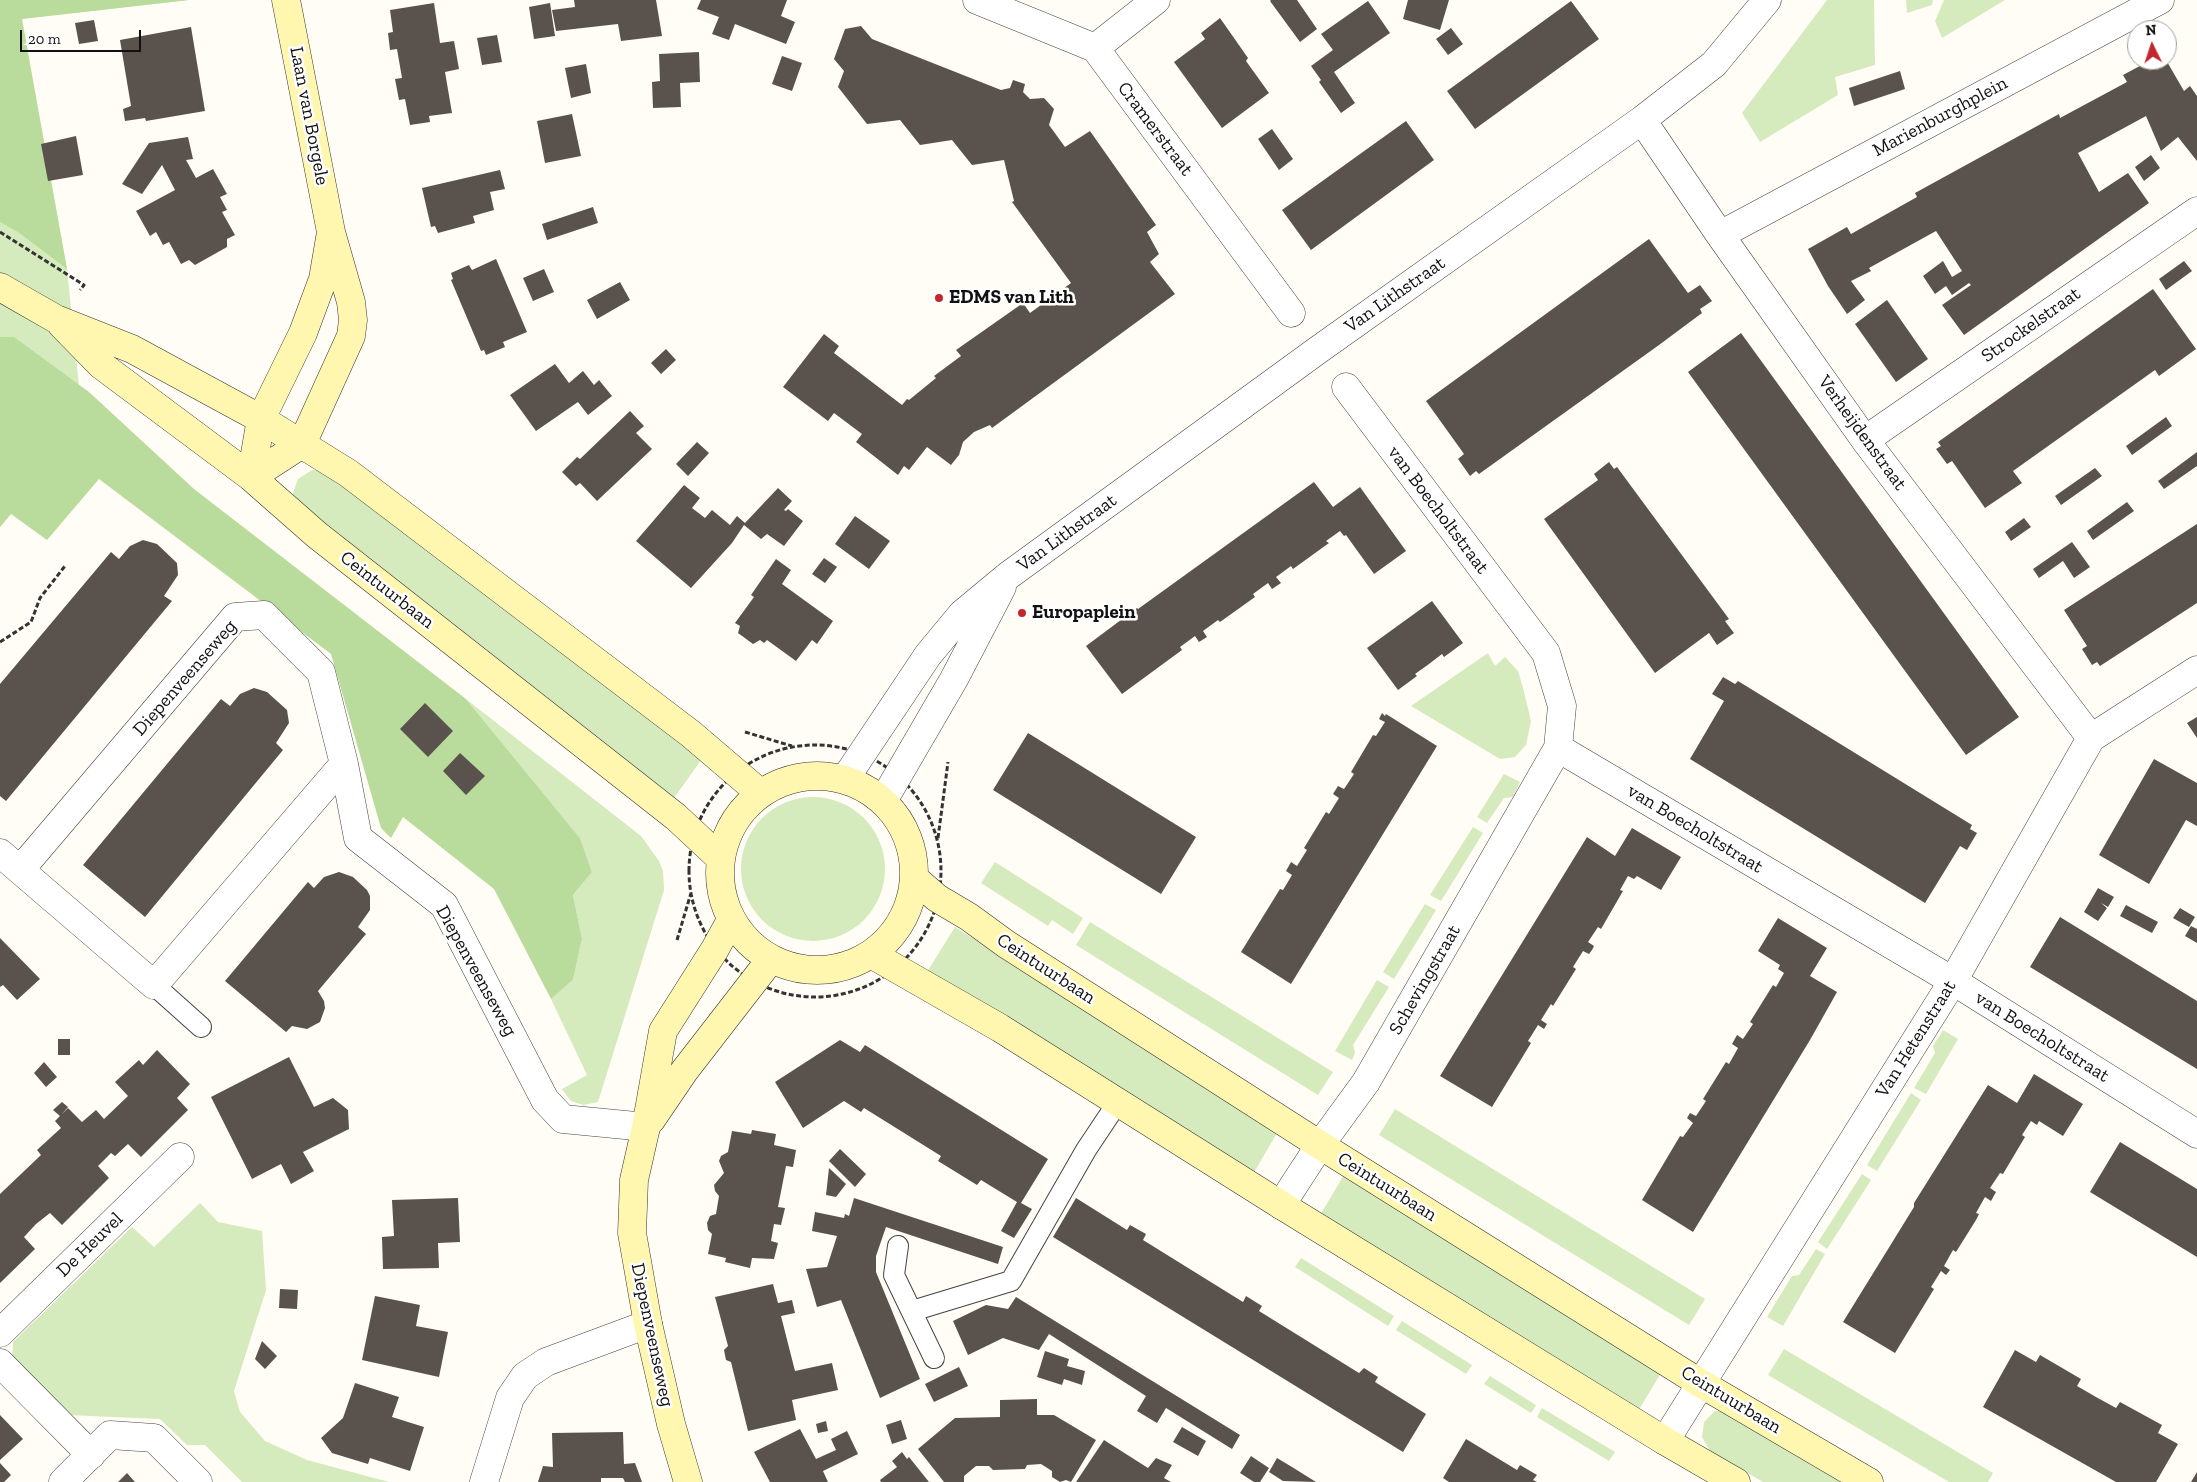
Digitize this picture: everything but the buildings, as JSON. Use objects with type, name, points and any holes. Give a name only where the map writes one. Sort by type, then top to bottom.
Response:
[{"type":"street","name":"Laan van Borgele","points":[[286,0],[331,232],[351,302],[353,320],[352,336],[302,444]]},
{"type":"street","points":[[977,0],[1094,48],[1156,0]]},
{"type":"street","name":"Van Lithstraat","points":[[845,779],[928,655],[962,614],[1009,575],[1318,350],[1642,120],[1714,64],[1767,0]]},
{"type":"street","name":"Marienburghplein","points":[[1720,235],[2160,0]]},
{"type":"street","name":"Cramerstraat","points":[[1094,48],[1291,313]]},
{"type":"street","name":"Verheijdenstraat","points":[[1642,120],[1720,235],[1865,440],[2091,738]]},
{"type":"street","name":"Strockelstraat","points":[[1865,440],[2197,211]]},
{"type":"street","name":"Laan van Borgele","points":[[251,477],[262,419],[303,333],[323,279],[331,232]]},
{"type":"street","name":"Ceintuurbaan","points":[[0,287],[56,319],[132,349],[262,419],[348,473],[690,734],[760,793]]},
{"type":"street","name":"Ceintuurbaan","points":[[56,319],[101,365],[251,477],[317,535],[676,817],[720,858]]},
{"type":"street","name":"van Boecholtstraat","points":[[1346,387],[1546,653],[1562,706],[1558,748],[1953,981],[2197,1134]]},
{"type":"street","points":[[251,477],[302,444]]},
{"type":"street","name":"Van Lithstraat","points":[[884,801],[954,678],[1009,575]]},
{"type":"street","name":"Diepenveenseweg","points":[[154,985],[10,862],[235,617],[264,615],[321,672],[344,764],[358,838],[444,905],[545,1100],[563,1119],[646,1127]]},
{"type":"street","name":"Van Hetenstraat","points":[[1665,1441],[1953,981],[2091,738],[2197,670]]},
{"type":"street","name":"Schevingstraat","points":[[1281,1205],[1320,1145],[1366,1082],[1558,748]]},
{"type":"street","points":[[154,985],[344,764]]},
{"type":"street","points":[[814,775],[845,779],[868,790],[884,801],[898,818],[909,841],[914,860],[911,899],[902,921],[888,939],[871,954],[847,966],[821,970],[794,968],[772,959],[746,941],[731,920],[722,896],[719,876],[720,858],[727,834],[740,811],[760,793],[787,780],[814,775]]},
{"type":"street","name":"Ceintuurbaan","points":[[914,878],[937,898],[962,912],[1006,944],[1320,1145],[1700,1383],[1869,1482]]},
{"type":"street","name":"Diepenveenseweg","points":[[688,1482],[671,1424],[648,1324],[632,1233],[634,1180],[646,1127],[662,1031],[716,949],[731,920]]},
{"type":"street","points":[[871,954],[1000,1028],[1281,1205],[1665,1441],[1736,1482]]},
{"type":"street","name":"Diepenveenseweg","points":[[646,1127],[685,1070],[772,959]]},
{"type":"street","name":"De Heuvel","points":[[0,1333],[180,1157]]},
{"type":"street","points":[[484,1482],[510,1398],[525,1376],[546,1362],[648,1324]]},
{"type":"street","points":[[0,1363],[91,1455]]},
{"type":"street","points":[[63,1482],[110,1435],[154,1438],[198,1482]]},
{"type":"lane","points":[[154,985],[201,1027]]},
{"type":"lane","points":[[912,1311],[1011,1281],[1086,1150],[1118,1102]]},
{"type":"lane","points":[[898,1246],[894,1275],[934,1358]]},
{"type":"path","points":[[0,232],[84,285],[56,319]]},
{"type":"path","points":[[0,642],[31,622],[40,598],[65,566]]},
{"type":"path","points":[[689,872],[691,893]]},
{"type":"green space","points":[[0,0],[189,0],[21,19],[67,269],[83,425],[0,527]]},
{"type":"green space","points":[[0,0],[189,0],[22,19],[67,269],[18,232],[0,222]]},
{"type":"green space","points":[[1827,0],[1874,0],[1875,65],[1835,77],[1838,95],[1760,142],[1742,113]]},
{"type":"green space","points":[[1906,0],[1933,0],[1932,5],[1907,13]]},
{"type":"green space","points":[[1944,0],[2005,0],[1942,38],[1935,21]]},
{"type":"green space","points":[[0,337],[14,337],[89,392],[194,489],[466,699],[580,838],[592,872],[573,895],[582,939],[573,980],[551,999],[494,889],[403,817],[391,838],[381,828],[331,654],[99,479],[47,540],[11,514],[0,527]]},
{"type":"green space","points":[[312,470],[327,471],[704,756],[674,798],[298,510],[293,493],[298,479]]},
{"type":"green space","points":[[1488,653],[1495,666],[1505,657],[1518,671],[1523,688],[1531,721],[1526,745],[1515,757],[1500,759],[1411,706]]},
{"type":"green space","points":[[466,699],[641,836],[659,861],[663,871],[664,890],[598,1102],[583,1105],[571,1101],[562,1089],[587,1075],[551,999],[573,980],[582,939],[573,895],[592,872],[580,838]]},
{"type":"green space","points":[[1504,774],[1520,782],[1513,797],[1504,798],[1487,823],[1477,817]]},
{"type":"green space","points":[[813,797],[841,802],[864,818],[880,841],[885,869],[880,897],[864,920],[841,936],[813,941],[785,936],[762,920],[746,897],[741,869],[746,841],[762,818],[785,802]]},
{"type":"green space","points":[[1473,827],[1483,833],[1441,901],[1430,895]]},
{"type":"green space","points":[[995,862],[1083,918],[1073,934],[1052,920],[1048,926],[981,883]]},
{"type":"green space","points":[[1425,904],[1436,910],[1394,979],[1383,972]]},
{"type":"green space","points":[[1090,922],[1333,1072],[1318,1095],[1076,945]]},
{"type":"green space","points":[[955,927],[1280,1128],[1253,1174],[927,972]]},
{"type":"green space","points":[[1377,980],[1389,987],[1353,1045],[1355,1053],[1352,1060],[1335,1051]]},
{"type":"green space","points":[[1943,1030],[1958,1039],[1926,1094],[1914,1088],[1935,1053],[1933,1046]]},
{"type":"green space","points":[[1911,1093],[1921,1100],[1877,1171],[1867,1165]]},
{"type":"green space","points":[[1395,1109],[1705,1299],[1689,1325],[1379,1135]]},
{"type":"green space","points":[[1347,1170],[1664,1368],[1637,1413],[1320,1215]]},
{"type":"green space","points":[[1862,1174],[1871,1180],[1827,1249],[1818,1242]]},
{"type":"green space","points":[[200,1203],[218,1222],[262,1231],[266,1290],[234,1391],[240,1412],[265,1441],[307,1460],[389,1482],[242,1482],[205,1445],[187,1445],[160,1419],[67,1415],[12,1361],[13,1342],[132,1227],[154,1247]]},
{"type":"green space","points":[[1816,1249],[1825,1254],[1783,1326],[1767,1317],[1792,1276],[1799,1275]]},
{"type":"green space","points":[[1301,1258],[1394,1316],[1388,1326],[1295,1267]]},
{"type":"green space","points":[[1402,1321],[1472,1365],[1466,1374],[1396,1330]]},
{"type":"green space","points":[[1784,1349],[1993,1473],[1988,1482],[1949,1482],[1768,1375]]},
{"type":"green space","points":[[1490,1376],[1536,1405],[1531,1413],[1484,1384]]},
{"type":"green space","points":[[1542,1408],[1615,1452],[1609,1461],[1537,1417]]},
{"type":"green space","points":[[1733,1410],[1859,1482],[1763,1482],[1710,1451],[1702,1437],[1704,1422],[1715,1411]]},
{"type":"place","name":"EDMS van Lith","points":[[939,298]]},
{"type":"place","name":"Europaplein","points":[[1022,613]]}]
